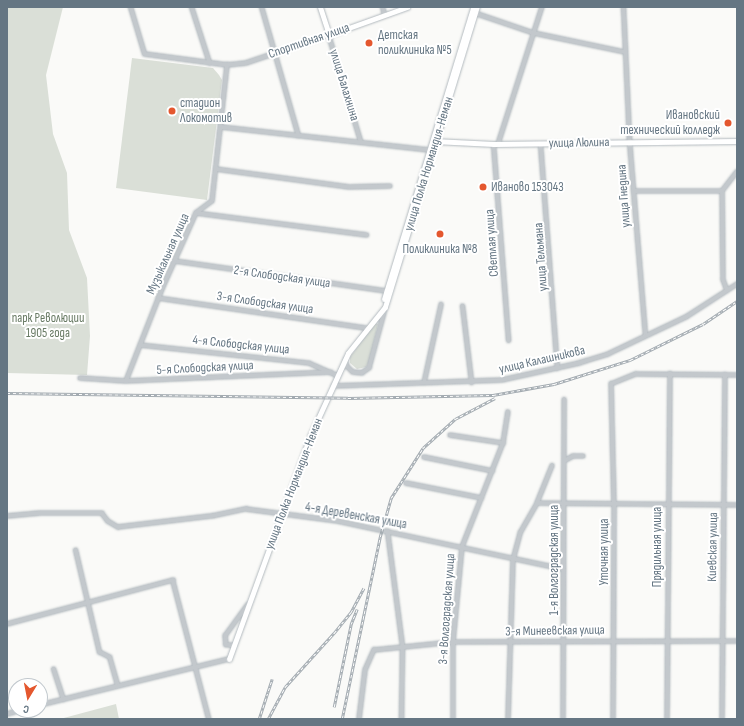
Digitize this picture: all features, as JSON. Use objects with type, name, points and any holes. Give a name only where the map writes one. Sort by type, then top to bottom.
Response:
[{"type":"street","name":"Спортивная улица","points":[[131,7],[145,54],[227,65],[246,62],[329,35],[407,7]]},
{"type":"street","points":[[192,7],[210,63]]},
{"type":"street","points":[[262,7],[277,52],[299,136]]},
{"type":"street","name":"улица Балахнина","points":[[320,7],[361,141]]},
{"type":"street","points":[[382,7],[385,15]]},
{"type":"street","name":"улица Полка Нормандия-Неман","points":[[376,318],[388,291],[434,143],[473,7]]},
{"type":"street","name":"улица Полка Нормандия-Неман","points":[[229,659],[280,514],[311,434],[346,358],[367,328],[385,307],[388,291],[429,150],[434,143],[441,126],[477,7]]},
{"type":"street","points":[[496,144],[542,7]]},
{"type":"street","name":"улица Гнедина","points":[[624,7],[630,141],[646,335]]},
{"type":"street","points":[[475,13],[534,33],[625,52]]},
{"type":"street","name":"Музыкальная улица","points":[[126,382],[158,298],[196,213],[212,201],[227,65]]},
{"type":"street","points":[[441,126],[442,134],[450,143]]},
{"type":"street","points":[[221,127],[361,141],[429,150]]},
{"type":"street","name":"улица Люлина","points":[[434,143],[541,144],[630,141],[737,141]]},
{"type":"street","name":"улица Люлина","points":[[434,143],[470,144]]},
{"type":"street","name":"Светлая улица","points":[[496,144],[509,340]]},
{"type":"street","name":"улица Тельмана","points":[[541,144],[558,368]]},
{"type":"street","points":[[216,169],[349,187],[390,186]]},
{"type":"street","points":[[727,291],[723,280],[722,191],[737,172]]},
{"type":"street","points":[[634,191],[722,191]]},
{"type":"street","points":[[196,213],[367,235]]},
{"type":"street","name":"2-я Слободская улица","points":[[174,261],[388,291]]},
{"type":"street","name":"улица Калашникова","points":[[333,386],[502,380],[558,368],[608,354],[686,317],[737,284]]},
{"type":"street","name":"3-я Слободская улица","points":[[158,298],[367,328]]},
{"type":"street","points":[[424,383],[441,304]]},
{"type":"street","points":[[464,306],[472,382]]},
{"type":"street","points":[[346,358],[347,366],[353,372],[362,373],[369,368],[385,307]]},
{"type":"street","name":"4-я Слободская улица","points":[[140,345],[309,363],[338,376]]},
{"type":"street","name":"5-я Слободская улица","points":[[80,378],[126,382],[331,372]]},
{"type":"street","name":"Уточная улица","points":[[613,719],[614,505],[611,384],[636,374],[670,374]]},
{"type":"street","points":[[670,374],[737,375]]},
{"type":"street","name":"Прядильная улица","points":[[667,719],[670,374]]},
{"type":"street","name":"Киевская улица","points":[[722,719],[725,375]]},
{"type":"street","name":"1-я Волгоградская улица","points":[[563,719],[564,400]]},
{"type":"street","name":"3-я Волгоградская улица","points":[[453,719],[453,642],[462,547],[493,472],[503,443],[508,412]]},
{"type":"street","points":[[450,435],[503,443]]},
{"type":"street","points":[[564,461],[583,456]]},
{"type":"street","points":[[424,457],[493,472]]},
{"type":"street","points":[[508,719],[509,641],[513,560],[520,533],[537,503],[552,466]]},
{"type":"street","points":[[406,483],[482,498]]},
{"type":"street","points":[[537,503],[564,505],[737,505]]},
{"type":"street","name":"4-я Деревенская улица","points":[[7,516],[40,512],[102,513],[108,521],[118,527],[212,516],[246,508],[388,531],[513,560],[563,569]]},
{"type":"street","points":[[388,531],[404,647],[402,719]]},
{"type":"street","points":[[76,550],[87,603],[100,652],[110,657],[118,685]]},
{"type":"street","points":[[7,624],[173,580],[209,718]]},
{"type":"street","points":[[234,646],[226,645],[225,636],[250,602]]},
{"type":"street","name":"3-я Минеевская улица","points":[[359,719],[365,670],[374,650],[453,642],[564,642],[614,640],[737,641]]},
{"type":"street","points":[[48,703],[195,666],[229,659]]},
{"type":"street","points":[[54,669],[64,699]]},
{"type":"green space","name":"парк Революции 1905 года","points":[[7,7],[63,7],[46,75],[53,134],[67,173],[69,230],[87,278],[90,336],[87,375],[7,373]]},
{"type":"green space","name":"стадион Локомотив","points":[[132,58],[213,68],[222,80],[207,200],[116,188]]},
{"type":"green space","points":[[375,323],[378,324],[369,362],[366,367],[357,369],[350,363],[350,357]]},
{"type":"green space","points":[[116,704],[119,719],[60,719]]},
{"type":"railway","points":[[7,393],[348,398],[493,395],[554,384],[630,360],[703,324],[737,301]]},
{"type":"railway","points":[[342,719],[380,537],[391,498],[423,448],[455,419],[495,398]]},
{"type":"railway","points":[[268,719],[285,687],[351,612],[364,588]]},
{"type":"railway","points":[[334,707],[351,624],[357,609]]},
{"type":"railway","points":[[259,719],[272,679]]},
{"type":"place","name":"Детская поликлиника №5","points":[[369,43]]},
{"type":"place","name":"стадион Локомотив","points":[[172,111]]},
{"type":"place","name":"Ивановский технический колледж","points":[[728,123]]},
{"type":"place","name":"Иваново 153043","points":[[483,187]]},
{"type":"place","name":"Поликлиника №8","points":[[440,234]]}]
